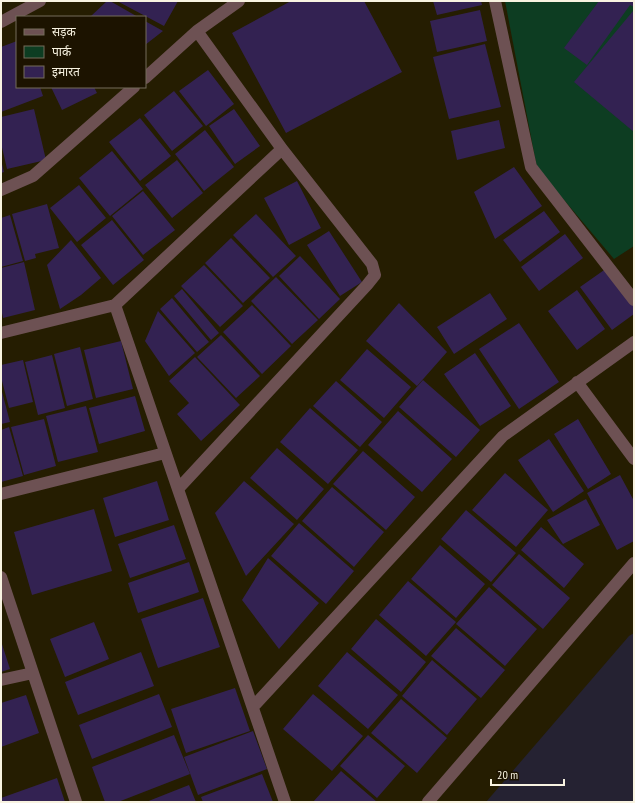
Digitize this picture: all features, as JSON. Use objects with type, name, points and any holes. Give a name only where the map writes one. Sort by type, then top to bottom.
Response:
[{"type":"street","points":[[1,22],[40,1]]},
{"type":"street","points":[[146,77],[197,31],[239,1]]},
{"type":"street","points":[[495,1],[531,167],[634,300]]},
{"type":"street","points":[[178,488],[375,275],[372,264],[282,149],[197,31]]},
{"type":"street","points":[[1,190],[33,176],[133,88]]},
{"type":"street","points":[[1,333],[115,306],[282,149]]},
{"type":"street","points":[[115,306],[286,802]]},
{"type":"street","points":[[253,707],[503,436],[634,342]]},
{"type":"street","points":[[577,382],[634,459]]},
{"type":"street","points":[[1,494],[165,453]]},
{"type":"street","points":[[428,802],[634,563]]},
{"type":"street","points":[[1,577],[76,802]]},
{"type":"street","points":[[1,680],[33,673]]},
{"type":"shaded area","points":[[634,633],[634,802],[486,802],[629,636]]},
{"type":"green space","points":[[505,1],[634,1],[634,246],[614,259],[537,168]]},
{"type":"building","points":[[107,1],[110,1],[136,16],[91,16]]},
{"type":"building","points":[[117,1],[178,1],[164,26]]},
{"type":"building","points":[[291,1],[364,1],[402,72],[286,133],[232,33]]},
{"type":"building","points":[[433,1],[481,1],[482,5],[437,15]]},
{"type":"building","points":[[599,1],[634,1],[634,7],[630,5],[587,65],[564,48]]},
{"type":"building","points":[[480,10],[487,41],[437,52],[430,21]]},
{"type":"building","points":[[633,11],[634,12],[634,132],[574,82]]},
{"type":"building","points":[[146,22],[163,31],[146,44]]},
{"type":"building","points":[[16,41],[16,88],[40,88],[43,96],[1,112],[1,47]]},
{"type":"building","points":[[485,44],[501,107],[449,119],[433,57]]},
{"type":"building","points":[[208,70],[234,104],[206,126],[179,91]]},
{"type":"building","points":[[51,88],[94,88],[97,93],[62,110]]},
{"type":"building","points":[[174,91],[203,126],[172,151],[144,115]]},
{"type":"building","points":[[34,109],[46,160],[7,169],[1,143],[1,117]]},
{"type":"building","points":[[234,109],[260,146],[235,164],[209,126]]},
{"type":"building","points":[[140,118],[171,156],[140,181],[109,142]]},
{"type":"building","points":[[499,120],[505,148],[457,160],[451,131]]},
{"type":"building","points":[[205,130],[234,167],[204,191],[175,154]]},
{"type":"building","points":[[112,151],[143,189],[110,216],[79,178]]},
{"type":"building","points":[[1,160],[4,172],[1,173]]},
{"type":"building","points":[[177,160],[203,193],[172,218],[145,185]]},
{"type":"building","points":[[514,167],[542,206],[495,239],[474,192]]},
{"type":"building","points":[[297,181],[321,228],[289,245],[264,198]]},
{"type":"building","points":[[79,185],[106,218],[77,242],[50,208]]},
{"type":"building","points":[[143,191],[175,230],[143,255],[112,216]]},
{"type":"building","points":[[47,204],[59,248],[35,254],[36,258],[25,261],[12,214]]},
{"type":"building","points":[[544,211],[560,232],[520,262],[503,240]]},
{"type":"building","points":[[256,214],[296,256],[273,277],[233,235]]},
{"type":"building","points":[[10,215],[23,261],[1,267],[1,218]]},
{"type":"building","points":[[112,220],[144,260],[113,285],[81,245]]},
{"type":"building","points":[[329,231],[362,282],[340,296],[307,245]]},
{"type":"building","points":[[565,234],[583,258],[539,291],[521,267]]},
{"type":"building","points":[[231,238],[270,278],[243,303],[205,263]]},
{"type":"building","points":[[71,240],[101,278],[81,295],[60,309],[47,265]]},
{"type":"building","points":[[300,256],[340,299],[319,319],[279,276]]},
{"type":"building","points":[[24,262],[35,310],[3,318],[1,308],[1,268]]},
{"type":"building","points":[[204,265],[243,306],[220,327],[181,286]]},
{"type":"building","points":[[607,268],[634,305],[634,314],[612,330],[580,287]]},
{"type":"building","points":[[276,277],[318,320],[292,344],[251,301]]},
{"type":"building","points":[[182,289],[219,333],[211,340],[174,296]]},
{"type":"building","points":[[577,290],[605,329],[577,350],[548,311]]},
{"type":"building","points":[[490,293],[507,319],[454,354],[437,327]]},
{"type":"building","points":[[172,298],[209,342],[197,352],[160,309]]},
{"type":"building","points":[[399,303],[447,352],[417,386],[366,341]]},
{"type":"building","points":[[252,305],[291,346],[262,374],[223,332]]},
{"type":"building","points":[[158,311],[195,353],[169,376],[145,341]]},
{"type":"building","points":[[519,323],[559,382],[519,409],[479,349]]},
{"type":"building","points":[[221,335],[260,376],[236,398],[197,357]]},
{"type":"building","points":[[121,341],[133,389],[96,398],[84,350]]},
{"type":"building","points":[[80,347],[93,399],[67,406],[54,354]]},
{"type":"building","points":[[367,349],[411,387],[384,418],[340,380]]},
{"type":"building","points":[[475,353],[511,406],[480,426],[444,374]]},
{"type":"building","points":[[52,355],[65,408],[38,415],[25,362]]},
{"type":"building","points":[[195,357],[240,405],[201,441],[177,414],[189,403],[169,381]]},
{"type":"building","points":[[23,360],[33,402],[9,408],[1,377],[1,365]]},
{"type":"building","points":[[423,380],[480,430],[456,457],[399,407]]},
{"type":"building","points":[[336,381],[382,422],[360,447],[313,406]]},
{"type":"building","points":[[1,388],[10,422],[1,424]]},
{"type":"building","points":[[135,396],[145,431],[99,444],[89,408]]},
{"type":"building","points":[[86,406],[98,452],[58,462],[46,416]]},
{"type":"building","points":[[310,408],[358,450],[328,484],[280,442]]},
{"type":"building","points":[[398,411],[452,459],[422,492],[368,445]]},
{"type":"building","points":[[44,419],[56,466],[24,475],[11,427]]},
{"type":"building","points":[[578,419],[611,474],[588,489],[554,434]]},
{"type":"building","points":[[9,427],[23,476],[1,482],[1,430]]},
{"type":"building","points":[[549,439],[584,491],[553,512],[518,460]]},
{"type":"building","points":[[277,448],[324,489],[297,520],[250,478]]},
{"type":"building","points":[[363,451],[415,497],[386,530],[333,484]]},
{"type":"building","points":[[505,473],[548,510],[516,547],[472,510]]},
{"type":"building","points":[[620,475],[634,501],[634,541],[617,550],[587,493]]},
{"type":"building","points":[[157,481],[169,520],[115,537],[103,498]]},
{"type":"building","points":[[244,481],[294,524],[246,576],[215,513]]},
{"type":"building","points":[[332,487],[384,532],[354,567],[302,521]]},
{"type":"building","points":[[586,499],[600,525],[563,544],[547,520]]},
{"type":"building","points":[[94,509],[112,571],[32,595],[14,532]]},
{"type":"building","points":[[466,510],[516,553],[491,582],[441,539]]},
{"type":"building","points":[[299,523],[354,571],[326,604],[271,556]]},
{"type":"building","points":[[174,525],[186,559],[130,578],[118,544]]},
{"type":"building","points":[[541,527],[584,564],[564,588],[521,550]]},
{"type":"building","points":[[440,545],[485,584],[456,618],[411,579]]},
{"type":"building","points":[[519,554],[570,598],[543,629],[492,585]]},
{"type":"building","points":[[268,558],[319,603],[279,649],[242,600]]},
{"type":"building","points":[[189,562],[199,592],[138,613],[128,583]]},
{"type":"building","points":[[408,581],[456,622],[426,656],[379,615]]},
{"type":"building","points":[[489,587],[537,629],[505,666],[456,624]]},
{"type":"building","points":[[203,598],[220,647],[158,668],[141,619]]},
{"type":"building","points":[[376,619],[426,662],[401,692],[351,649]]},
{"type":"building","points":[[94,622],[109,659],[65,677],[50,639]]},
{"type":"building","points":[[456,628],[505,670],[481,698],[431,656]]},
{"type":"building","points":[[1,641],[10,669],[1,672]]},
{"type":"building","points":[[141,652],[154,686],[78,715],[65,682]]},
{"type":"building","points":[[347,652],[398,695],[368,729],[318,686]]},
{"type":"building","points":[[432,660],[477,699],[447,735],[402,696]]},
{"type":"building","points":[[235,688],[250,731],[186,753],[171,709]]},
{"type":"building","points":[[159,694],[172,727],[92,759],[79,725]]},
{"type":"building","points":[[313,694],[363,736],[332,771],[283,729]]},
{"type":"building","points":[[26,695],[39,733],[1,747],[1,703]]},
{"type":"building","points":[[401,699],[447,738],[417,773],[371,733]]},
{"type":"building","points":[[253,731],[267,769],[198,795],[184,757]]},
{"type":"building","points":[[174,735],[190,774],[118,802],[105,802],[92,767]]},
{"type":"building","points":[[368,735],[405,766],[377,798],[340,766]]},
{"type":"building","points":[[341,771],[377,802],[313,802]]},
{"type":"building","points":[[262,774],[273,802],[203,802],[201,797]]},
{"type":"building","points":[[57,778],[65,802],[1,802],[1,798]]},
{"type":"building","points":[[189,785],[196,802],[146,802]]}]
